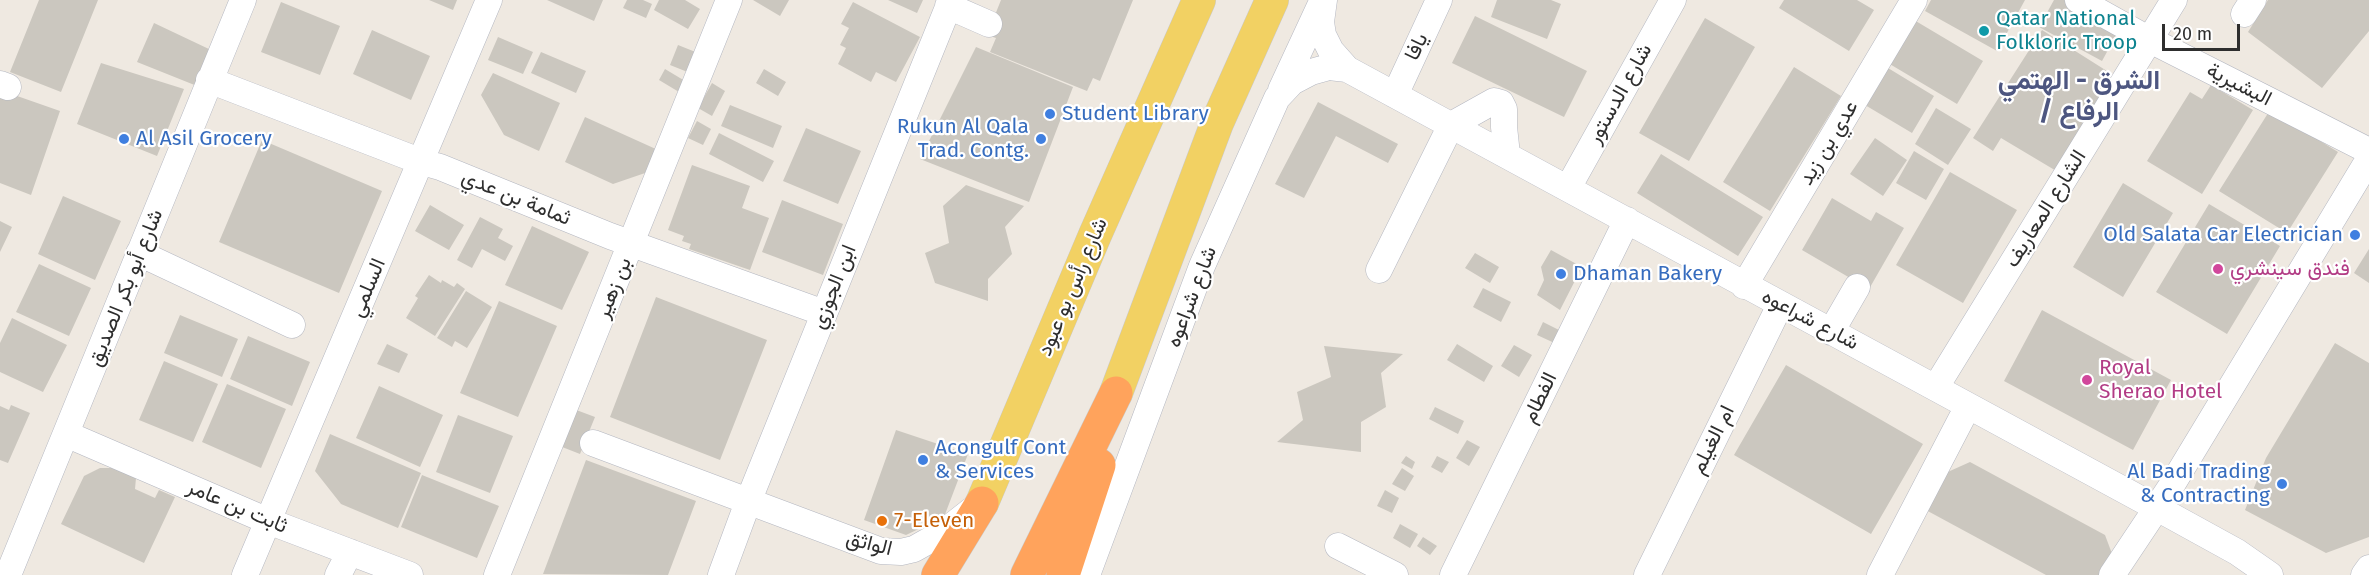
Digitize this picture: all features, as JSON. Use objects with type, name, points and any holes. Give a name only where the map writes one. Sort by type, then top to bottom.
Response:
[{"type":"highway","points":[[1027,575],[1116,393]]},
{"type":"highway","points":[[1063,575],[1097,473],[1116,393]]},
{"type":"highway","points":[[938,575],[982,503]]},
{"type":"highway","name":"شارع رأس بو عبود","points":[[951,575],[982,503]]},
{"type":"main road","name":"شارع رأس بو عبود","points":[[982,503],[1095,236],[1199,0]]},
{"type":"main road","points":[[1116,393],[1217,123],[1272,0]]},
{"type":"street","name":"شارع أبو بكر الصديق","points":[[8,575],[243,0]]},
{"type":"street","name":"السلمي","points":[[245,575],[489,0]]},
{"type":"street","name":"بن زهير","points":[[497,575],[729,0]]},
{"type":"street","name":"شارع شراعوه","points":[[1324,0],[1321,22],[1323,35],[1331,51],[1347,69],[2157,508],[2237,552],[2270,575]]},
{"type":"street","points":[[1277,98],[1324,0]]},
{"type":"street","name":"يافا","points":[[1395,95],[1439,0]]},
{"type":"street","name":"شارع الدستور","points":[[1568,188],[1673,0]]},
{"type":"street","name":"عدي بن زيد","points":[[1744,285],[1914,0]]},
{"type":"street","name":"البشيرية","points":[[2078,0],[2150,40],[2369,151]]},
{"type":"street","name":"الشارع المعاريف","points":[[1936,387],[2174,0]]},
{"type":"street","points":[[949,3],[989,24]]},
{"type":"street","name":"ابن الجوزي","points":[[721,575],[748,502],[949,3]]},
{"type":"street","name":"شارع شراعوه","points":[[1087,575],[1202,266],[1277,98],[1292,82],[1311,72],[1329,67],[1347,69]]},
{"type":"street","name":"ثمامة بن عدي","points":[[210,80],[422,162],[441,167],[631,244],[824,313]]},
{"type":"street","points":[[1379,270],[1451,125],[1494,101],[1501,103],[1504,109],[1507,155]]},
{"type":"street","points":[[2112,575],[2157,508],[2369,159]]},
{"type":"street","name":"الفطام","points":[[1453,575],[1627,220]]},
{"type":"street","points":[[139,253],[292,325]]},
{"type":"street","points":[[1831,332],[1857,287]]},
{"type":"street","name":"ام الغيلم","points":[[1647,575],[1780,305]]},
{"type":"street","points":[[1880,575],[1968,406]]},
{"type":"street","name":"ثابت بن عامر","points":[[66,434],[268,522],[410,575]]},
{"type":"street","name":"الواثق","points":[[593,443],[857,544],[891,553],[914,549],[927,543],[982,503]]},
{"type":"street","points":[[1338,546],[1395,575]]},
{"type":"street","points":[[338,575],[350,552]]},
{"type":"street","points":[[2364,575],[2369,568]]},
{"type":"building","points":[[39,0],[98,0],[61,92],[10,72]]},
{"type":"building","points":[[429,0],[457,0],[453,10]]},
{"type":"building","points":[[547,0],[603,0],[594,21]]},
{"type":"building","points":[[627,0],[643,0],[652,4],[646,18],[623,8]]},
{"type":"building","points":[[659,0],[685,0],[700,9],[688,29],[654,10]]},
{"type":"building","points":[[753,0],[789,0],[780,16]]},
{"type":"building","points":[[888,0],[923,0],[917,13]]},
{"type":"building","points":[[1001,0],[1133,0],[1100,81],[1093,78],[1087,91],[990,52],[996,38],[987,35]]},
{"type":"building","points":[[1497,0],[1551,0],[1561,4],[1547,39],[1491,17]]},
{"type":"building","points":[[1784,0],[1857,0],[1874,10],[1849,51],[1779,8]]},
{"type":"building","name":"Qatar National Folkloric Troop","points":[[1931,0],[2025,0],[1997,51],[1925,11]]},
{"type":"building","points":[[2054,0],[2064,0],[2119,30],[2102,61],[2039,27]]},
{"type":"building","points":[[2268,0],[2369,0],[2369,31],[2322,88],[2248,32]]},
{"type":"building","points":[[281,2],[340,26],[320,75],[261,52]]},
{"type":"building","points":[[853,2],[920,37],[896,82],[876,72],[871,82],[838,64],[846,48],[840,45],[849,28],[841,24]]},
{"type":"building","points":[[1475,16],[1587,71],[1564,117],[1452,63]]},
{"type":"building","points":[[1705,18],[1755,47],[1689,161],[1639,133]]},
{"type":"building","points":[[1914,20],[1983,61],[1957,104],[1888,63]]},
{"type":"building","points":[[154,23],[211,50],[197,86],[137,62]]},
{"type":"building","points":[[372,30],[430,56],[411,100],[353,74]]},
{"type":"building","points":[[2042,30],[2118,78],[2058,172],[2001,138],[1993,151],[1973,138]]},
{"type":"building","points":[[498,37],[533,52],[523,74],[488,60]]},
{"type":"building","points":[[678,45],[698,53],[690,73],[670,65]]},
{"type":"building","points":[[976,47],[1073,87],[1029,202],[920,159]]},
{"type":"building","points":[[541,52],[586,71],[576,93],[531,73]]},
{"type":"building","points":[[101,63],[184,89],[157,156],[77,124]]},
{"type":"building","points":[[1794,67],[1841,96],[1770,211],[1723,182]]},
{"type":"building","points":[[1888,68],[1934,96],[1912,133],[1865,105]]},
{"type":"building","points":[[665,69],[685,81],[679,92],[659,80]]},
{"type":"building","points":[[764,69],[786,82],[778,96],[756,83]]},
{"type":"building","points":[[493,73],[560,103],[539,151],[504,135],[481,95]]},
{"type":"building","points":[[712,83],[725,91],[712,116],[698,108]]},
{"type":"building","points":[[2211,85],[2253,110],[2202,194],[2147,161],[2190,92],[2202,99]]},
{"type":"building","points":[[0,90],[60,111],[31,195],[0,183]]},
{"type":"building","points":[[1318,102],[1398,144],[1388,163],[1336,136],[1304,198],[1275,184]]},
{"type":"building","points":[[730,105],[782,126],[773,148],[721,126]]},
{"type":"building","points":[[1936,108],[1971,129],[1948,165],[1915,144]]},
{"type":"building","points":[[2270,110],[2338,152],[2287,233],[2219,191]]},
{"type":"building","points":[[585,117],[658,150],[648,172],[613,184],[565,162]]},
{"type":"building","points":[[697,121],[711,129],[703,145],[688,138]]},
{"type":"building","points":[[806,128],[861,151],[838,204],[783,181]]},
{"type":"building","points":[[719,133],[774,161],[763,182],[709,154]]},
{"type":"building","points":[[1875,138],[1907,160],[1883,196],[1850,174]]},
{"type":"building","points":[[262,140],[382,191],[339,293],[219,242]]},
{"type":"building","points":[[1914,151],[1944,169],[1926,200],[1896,183]]},
{"type":"building","points":[[1661,154],[1763,217],[1738,256],[1637,193]]},
{"type":"building","points":[[692,165],[750,186],[742,208],[769,218],[750,270],[689,249],[691,244],[682,241],[684,236],[668,230]]},
{"type":"building","points":[[1950,172],[2017,210],[1963,303],[1896,265]]},
{"type":"building","points":[[2123,183],[2173,213],[2123,297],[2073,267]]},
{"type":"building","points":[[966,185],[1024,206],[1005,227],[1012,254],[988,279],[988,301],[935,283],[925,253],[949,243],[943,206]]},
{"type":"building","points":[[63,196],[121,221],[95,280],[38,254]]},
{"type":"building","points":[[1832,198],[1871,221],[1876,212],[1904,228],[1869,289],[1802,250]]},
{"type":"building","points":[[782,200],[843,224],[823,275],[762,252]]},
{"type":"building","name":"فندق سينشري","points":[[2209,204],[2280,246],[2227,334],[2156,292]]},
{"type":"building","points":[[430,205],[464,225],[449,250],[415,231]]},
{"type":"building","points":[[480,217],[503,229],[498,238],[513,246],[505,261],[482,249],[472,268],[457,260]]},
{"type":"building","points":[[0,221],[12,227],[0,252]]},
{"type":"building","points":[[532,226],[589,252],[562,310],[505,285]]},
{"type":"building","points":[[2369,249],[2369,283],[2354,273]]},
{"type":"building","name":"Dhaman Bakery","points":[[1551,250],[1582,267],[1560,310],[1537,295],[1544,280],[1541,267]]},
{"type":"building","points":[[1475,253],[1499,267],[1490,283],[1465,268]]},
{"type":"building","points":[[39,264],[91,288],[69,336],[16,312]]},
{"type":"building","points":[[429,275],[441,283],[442,280],[454,287],[457,283],[465,289],[435,336],[406,318],[418,298],[415,296]]},
{"type":"building","points":[[1483,288],[1511,302],[1501,322],[1473,307]]},
{"type":"building","points":[[466,291],[492,307],[467,348],[455,341],[452,347],[437,338]]},
{"type":"building","points":[[656,297],[767,340],[720,460],[610,417]]},
{"type":"building","points":[[499,301],[557,326],[518,417],[460,393]]},
{"type":"building","name":"Royal Sherao Hotel","points":[[2042,310],[2171,380],[2133,450],[2004,381]]},
{"type":"building","points":[[180,315],[238,339],[222,377],[164,353]]},
{"type":"building","points":[[12,318],[67,345],[43,392],[0,372],[0,343]]},
{"type":"building","points":[[1543,322],[1567,334],[1561,346],[1537,335]]},
{"type":"building","points":[[248,336],[310,362],[292,406],[230,379]]},
{"type":"building","points":[[2335,343],[2369,363],[2369,537],[2326,553],[2245,510],[2266,458]]},
{"type":"building","points":[[387,344],[408,354],[399,373],[377,364]]},
{"type":"building","points":[[1457,344],[1493,366],[1484,382],[1447,360]]},
{"type":"building","points":[[1514,345],[1532,355],[1519,377],[1501,366]]},
{"type":"building","points":[[1324,346],[1403,354],[1381,373],[1386,407],[1361,422],[1361,452],[1277,442],[1303,420],[1297,392],[1331,377]]},
{"type":"building","points":[[164,361],[218,384],[193,442],[139,420]]},
{"type":"building","points":[[1786,365],[1923,444],[1871,534],[1734,455]]},
{"type":"building","points":[[227,384],[286,409],[261,468],[202,442]]},
{"type":"building","points":[[379,386],[443,415],[420,467],[356,438]]},
{"type":"building","points":[[11,405],[30,413],[8,463],[0,460],[0,406],[9,410]]},
{"type":"building","points":[[1435,407],[1464,421],[1458,434],[1429,419]]},
{"type":"building","points":[[571,408],[595,417],[580,454],[557,445]]},
{"type":"building","points":[[458,415],[513,436],[490,493],[436,472]]},
{"type":"building","points":[[896,430],[968,454],[944,517],[906,535],[864,520]]},
{"type":"building","points":[[330,434],[421,473],[398,528],[341,504],[315,471]]},
{"type":"building","points":[[1467,440],[1480,447],[1469,466],[1456,458]]},
{"type":"building","points":[[1406,456],[1415,462],[1412,469],[1401,463]]},
{"type":"building","points":[[1437,456],[1449,462],[1442,473],[1431,467]]},
{"type":"building","points":[[586,460],[696,501],[668,575],[543,574]]},
{"type":"building","points":[[1970,462],[2105,535],[2114,559],[2105,575],[2046,575],[1924,509],[1941,475]]},
{"type":"building","points":[[100,468],[114,468],[136,478],[135,489],[155,498],[159,490],[175,497],[144,563],[61,524],[84,476]]},
{"type":"building","points":[[1402,468],[1414,476],[1405,491],[1392,484]]},
{"type":"building","points":[[422,475],[499,506],[477,558],[401,527]]},
{"type":"building","points":[[1385,490],[1399,498],[1392,513],[1377,506]]},
{"type":"building","points":[[1400,524],[1418,534],[1410,548],[1393,538]]},
{"type":"building","points":[[1423,537],[1437,546],[1430,555],[1417,546]]},
{"type":"place","name":"Qatar National Folkloric Troop","points":[[1984,31]]},
{"type":"place","name":"Student Library","points":[[1050,114]]},
{"type":"place","name":"Al Asil Grocery","points":[[124,139]]},
{"type":"place","name":"Rukun Al Qala Trad. Contg.","points":[[1041,139]]},
{"type":"place","name":"Old Salata Car Electrician","points":[[2355,235]]},
{"type":"place","name":"فندق سينشري","points":[[2218,269]]},
{"type":"place","name":"Dhaman Bakery","points":[[1561,274]]},
{"type":"place","name":"Royal Sherao Hotel","points":[[2087,380]]},
{"type":"place","name":"Acongulf Cont & Services","points":[[923,460]]},
{"type":"place","name":"Al Badi Trading & Contracting","points":[[2282,484]]},
{"type":"place","name":"7-Eleven","points":[[882,521]]},
{"type":"district","name":"الشرق - الهتمي / الرفاع","points":[[2079,96]]}]
